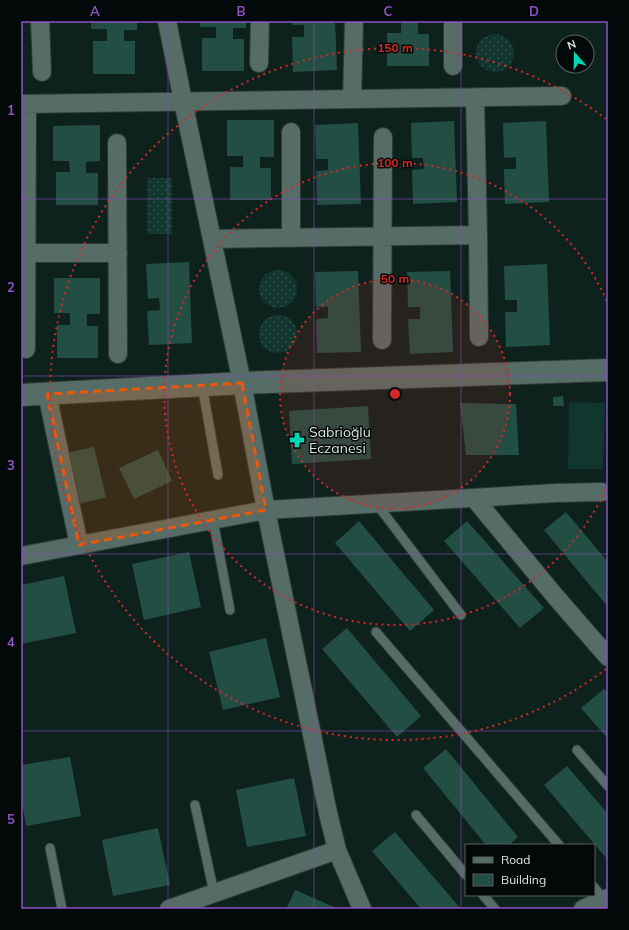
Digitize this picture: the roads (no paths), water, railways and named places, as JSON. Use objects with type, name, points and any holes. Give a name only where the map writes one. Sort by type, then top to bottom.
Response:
[{"type":"street","points":[[40,21],[42,72]]},
{"type":"street","points":[[167,21],[242,383],[266,510],[328,813],[337,850],[362,909]]},
{"type":"street","points":[[259,63],[260,21]]},
{"type":"street","points":[[352,99],[354,21]]},
{"type":"street","points":[[453,21],[453,66]]},
{"type":"street","points":[[26,349],[24,104],[562,96]]},
{"type":"street","points":[[475,97],[478,235],[478,337]]},
{"type":"street","points":[[291,132],[291,238]]},
{"type":"street","points":[[382,340],[384,137]]},
{"type":"street","points":[[117,143],[118,354]]},
{"type":"street","points":[[212,239],[478,235]]},
{"type":"street","points":[[26,253],[118,253]]},
{"type":"street","points":[[21,395],[242,383],[608,370]]},
{"type":"street","points":[[47,394],[79,545]]},
{"type":"street","points":[[21,556],[266,510],[602,492]]},
{"type":"street","points":[[474,498],[555,596],[608,657]]},
{"type":"street","points":[[169,909],[337,850]]},
{"type":"street","points":[[583,909],[602,895]]},
{"type":"lane","points":[[202,385],[218,475]]},
{"type":"lane","points":[[376,503],[462,615]]},
{"type":"lane","points":[[212,520],[230,610]]},
{"type":"lane","points":[[376,632],[558,844]]},
{"type":"lane","points":[[577,750],[608,786]]},
{"type":"lane","points":[[195,805],[214,893]]},
{"type":"lane","points":[[416,815],[465,874]]},
{"type":"lane","points":[[50,848],[62,909]]},
{"type":"lane","points":[[484,896],[495,909]]},
{"type":"place","name":"Sabrioğlu Eczanesi","points":[[297,440]]}]
